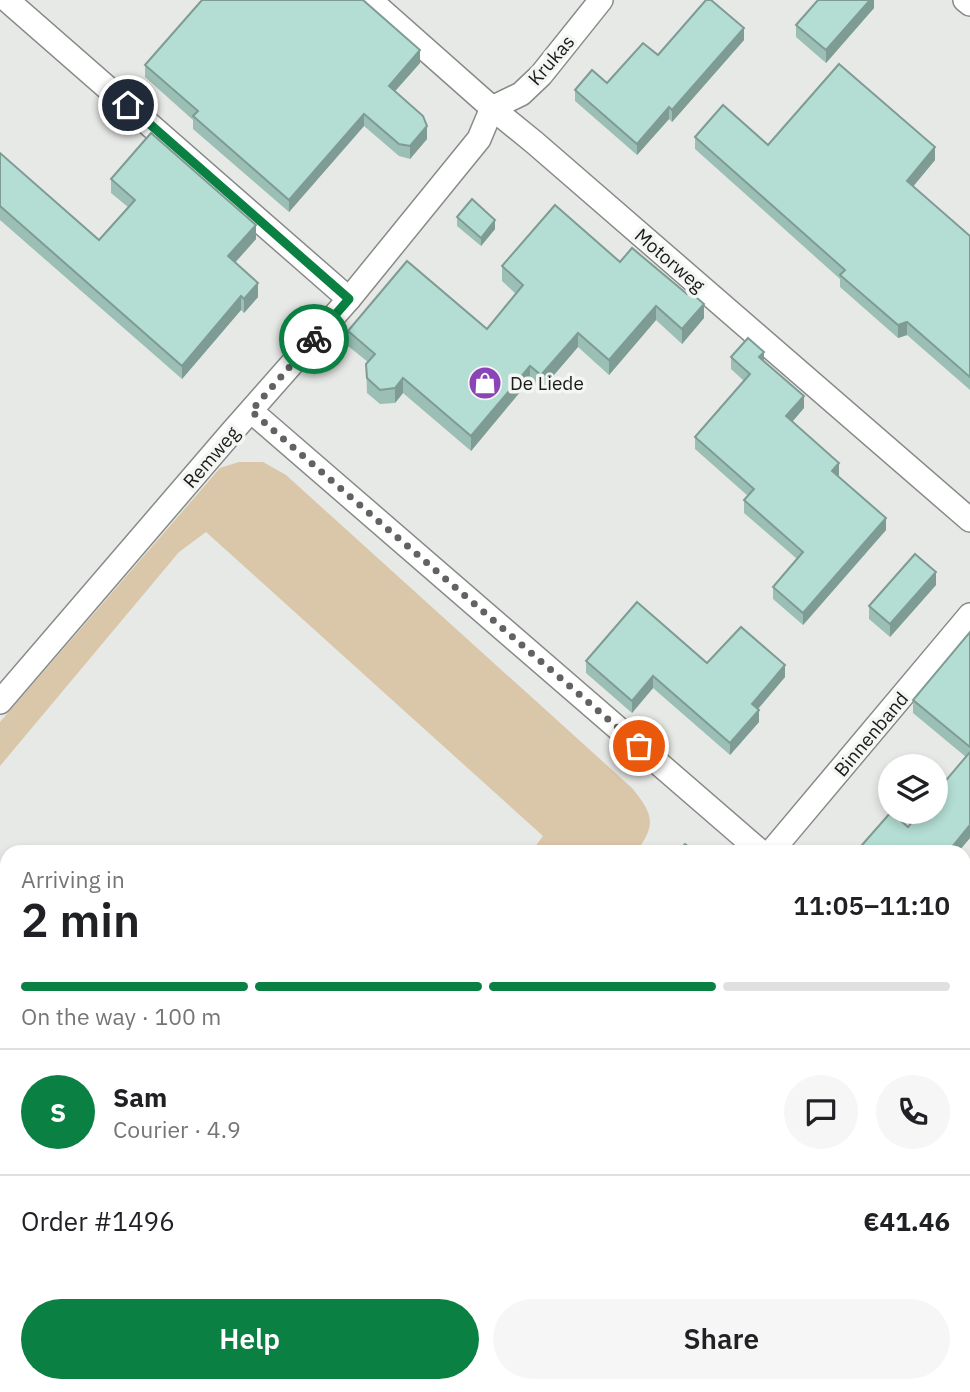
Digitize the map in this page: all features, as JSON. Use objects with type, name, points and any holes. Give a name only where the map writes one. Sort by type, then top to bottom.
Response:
[{"type":"street","points":[[7,0],[349,299]]},
{"type":"street","name":"Motorweg","points":[[370,0],[970,520]]},
{"type":"street","name":"Krukas","points":[[492,108],[521,94],[541,75],[601,0]]},
{"type":"street","points":[[965,0],[970,4]]},
{"type":"street","name":"Remweg","points":[[0,702],[349,299],[479,138],[492,108]]},
{"type":"street","points":[[251,411],[753,845]]},
{"type":"street","name":"Binnenband","points":[[777,845],[970,615]]},
{"type":"shaded area","points":[[239,462],[263,462],[286,475],[632,788],[650,819],[650,826],[641,845],[536,845],[543,836],[206,532],[179,552],[0,766],[0,722],[220,468]]},
{"type":"building","points":[[202,0],[363,0],[420,50],[389,86],[423,116],[427,126],[410,146],[399,144],[364,114],[289,200],[193,116],[198,111],[145,65]]},
{"type":"building","points":[[706,0],[711,0],[744,28],[672,110],[669,107],[637,144],[575,90],[592,70],[607,83],[643,43],[658,55]]},
{"type":"building","points":[[818,0],[870,0],[826,50],[796,25]]},
{"type":"building","points":[[839,64],[935,147],[907,181],[970,236],[970,377],[907,322],[898,325],[840,275],[845,270],[695,137],[723,105],[768,145]]},
{"type":"building","points":[[151,133],[256,225],[228,256],[258,283],[244,299],[241,296],[182,366],[0,206],[0,153],[99,240],[135,200],[111,179]]},
{"type":"building","points":[[472,199],[495,220],[481,238],[457,217]]},
{"type":"building","points":[[555,205],[620,262],[632,248],[687,294],[689,291],[704,304],[682,329],[656,306],[609,360],[578,333],[541,375],[530,366],[471,436],[403,378],[395,388],[380,390],[367,378],[366,364],[375,354],[348,331],[407,261],[487,329],[523,285],[502,266]]},
{"type":"building","points":[[748,338],[764,352],[759,357],[804,396],[786,416],[839,463],[832,471],[886,518],[803,613],[773,587],[803,552],[744,500],[754,489],[695,437],[750,374],[731,357]]},
{"type":"building","points":[[915,554],[936,572],[890,624],[869,606]]},
{"type":"building","points":[[637,602],[707,663],[741,627],[785,665],[752,704],[759,710],[730,743],[653,676],[632,701],[586,661]]},
{"type":"building","points":[[970,632],[970,747],[913,700]]},
{"type":"building","points":[[970,752],[970,825],[954,845],[862,845],[880,824],[905,824],[908,827],[910,824],[948,824],[948,778]]},
{"type":"way so far","points":[[314,339],[251,411],[639,746]]},
{"type":"place","name":"De Liede","points":[[485,383]]},
{"type":"route","points":[[128,105],[349,299],[314,339]]}]
